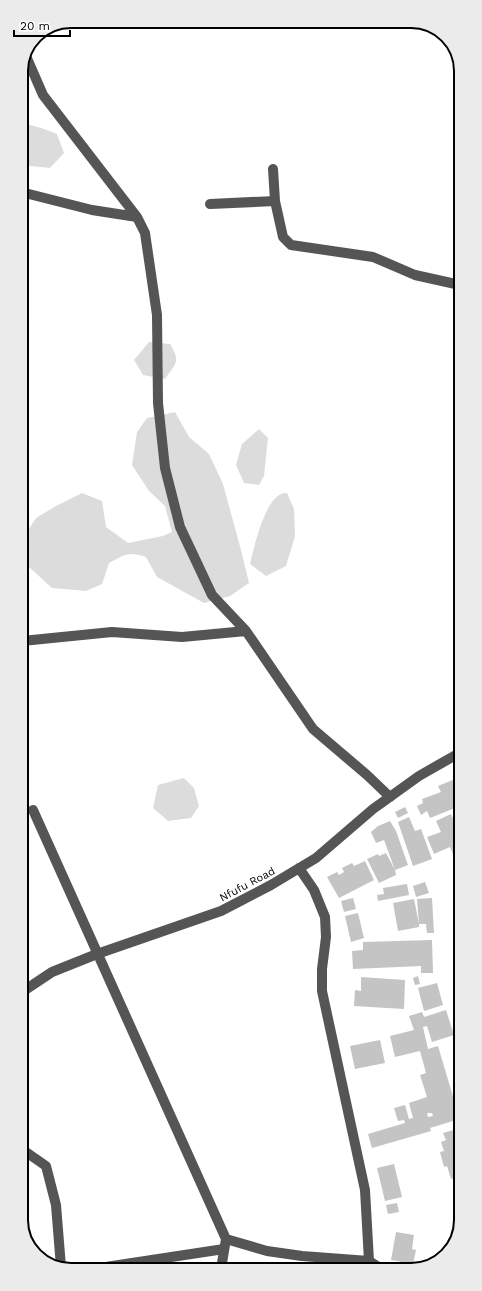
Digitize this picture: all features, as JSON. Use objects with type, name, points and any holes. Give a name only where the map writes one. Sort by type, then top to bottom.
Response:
[{"type":"street","points":[[29,62],[43,95],[137,217],[144,233],[157,314],[158,403],[165,468],[180,527],[212,595],[246,631],[314,729],[390,797]]},
{"type":"street","points":[[272,169],[275,201],[283,237],[291,245],[374,256],[415,275],[454,284]]},
{"type":"street","points":[[28,194],[92,210],[137,217]]},
{"type":"street","points":[[210,204],[275,201]]},
{"type":"street","points":[[28,640],[112,632],[182,637],[246,631]]},
{"type":"street","name":"Nfufu Road","points":[[28,988],[52,972],[97,954],[221,911],[271,886],[316,858],[374,809],[419,776],[454,756]]},
{"type":"street","points":[[33,810],[225,1244],[222,1263]]},
{"type":"street","points":[[299,868],[314,890],[325,917],[326,937],[322,969],[322,991],[365,1190],[369,1261]]},
{"type":"street","points":[[28,1153],[46,1166],[56,1205],[61,1262]]},
{"type":"street","points":[[123,1263],[225,1244],[302,1256],[369,1261],[372,1263]]},
{"type":"shaded area","points":[[28,125],[57,134],[64,153],[50,168],[28,166]]},
{"type":"shaded area","points":[[149,342],[170,344],[173,350],[176,362],[165,379],[143,375],[134,360]]},
{"type":"shaded area","points":[[175,412],[189,437],[209,454],[223,484],[249,583],[230,596],[204,603],[157,577],[146,557],[134,554],[123,556],[109,563],[102,584],[86,591],[52,588],[28,566],[28,531],[36,518],[82,493],[102,501],[106,527],[128,543],[163,536],[172,532],[165,506],[149,491],[132,465],[137,432],[147,418]]},
{"type":"shaded area","points":[[259,429],[268,438],[264,476],[259,485],[244,483],[236,465],[242,444]]},
{"type":"shaded area","points":[[287,493],[294,509],[295,536],[286,566],[266,576],[250,564],[254,547],[265,515],[270,506],[281,494]]},
{"type":"shaded area","points":[[184,778],[194,788],[199,806],[191,818],[168,821],[153,808],[158,785]]},
{"type":"building","points":[[454,779],[454,808],[430,818],[427,811],[421,815],[417,806],[423,803],[422,799],[441,792],[438,786]]},
{"type":"building","points":[[405,807],[408,813],[398,818],[395,812]]},
{"type":"building","points":[[451,814],[454,821],[454,856],[450,847],[434,854],[427,837],[441,832],[436,821]]},
{"type":"building","points":[[409,817],[415,831],[421,829],[432,859],[413,866],[398,822]]},
{"type":"building","points":[[390,821],[396,831],[408,865],[395,870],[384,840],[376,843],[371,832],[378,826]]},
{"type":"building","points":[[386,853],[396,875],[379,883],[367,859],[378,854],[379,856]]},
{"type":"building","points":[[365,861],[374,880],[339,898],[327,877],[337,872],[339,875],[344,872],[342,868],[352,863],[354,866]]},
{"type":"building","points":[[425,882],[429,893],[416,897],[413,886]]},
{"type":"building","points":[[407,884],[409,895],[378,901],[377,895],[384,894],[383,888]]},
{"type":"building","points":[[353,898],[356,909],[344,912],[341,901]]},
{"type":"building","points":[[432,898],[434,933],[427,933],[426,924],[419,924],[417,899]]},
{"type":"building","points":[[414,899],[419,927],[398,931],[393,903]]},
{"type":"building","points":[[358,913],[364,938],[351,942],[345,916]]},
{"type":"building","points":[[432,940],[433,973],[421,973],[421,966],[353,969],[352,951],[363,950],[363,942]]},
{"type":"building","points":[[418,976],[420,984],[415,985],[413,978]]},
{"type":"building","points":[[361,977],[405,980],[404,1009],[354,1006],[355,990],[361,991]]},
{"type":"building","points":[[437,983],[443,1005],[424,1011],[418,988]]},
{"type":"building","points":[[446,1010],[454,1035],[432,1042],[427,1026],[423,1027],[428,1049],[438,1046],[454,1100],[454,1126],[453,1121],[430,1128],[431,1131],[372,1148],[368,1134],[405,1123],[404,1120],[398,1121],[394,1108],[405,1105],[409,1119],[413,1118],[409,1103],[427,1097],[420,1075],[426,1073],[420,1051],[395,1057],[390,1036],[414,1030],[409,1016],[422,1012],[424,1017]],"holes":[[[427,1113],[432,1113],[433,1116],[428,1117]]]},
{"type":"building","points":[[380,1040],[385,1063],[355,1069],[350,1046]]},
{"type":"building","points":[[454,1130],[454,1178],[451,1179],[447,1166],[444,1167],[440,1152],[444,1151],[441,1142],[446,1140],[443,1133]]},
{"type":"building","points":[[394,1164],[402,1197],[385,1201],[377,1168]]},
{"type":"building","points":[[397,1203],[399,1212],[388,1214],[386,1205]]},
{"type":"building","points":[[396,1232],[414,1235],[412,1249],[416,1250],[413,1263],[391,1260]]}]
